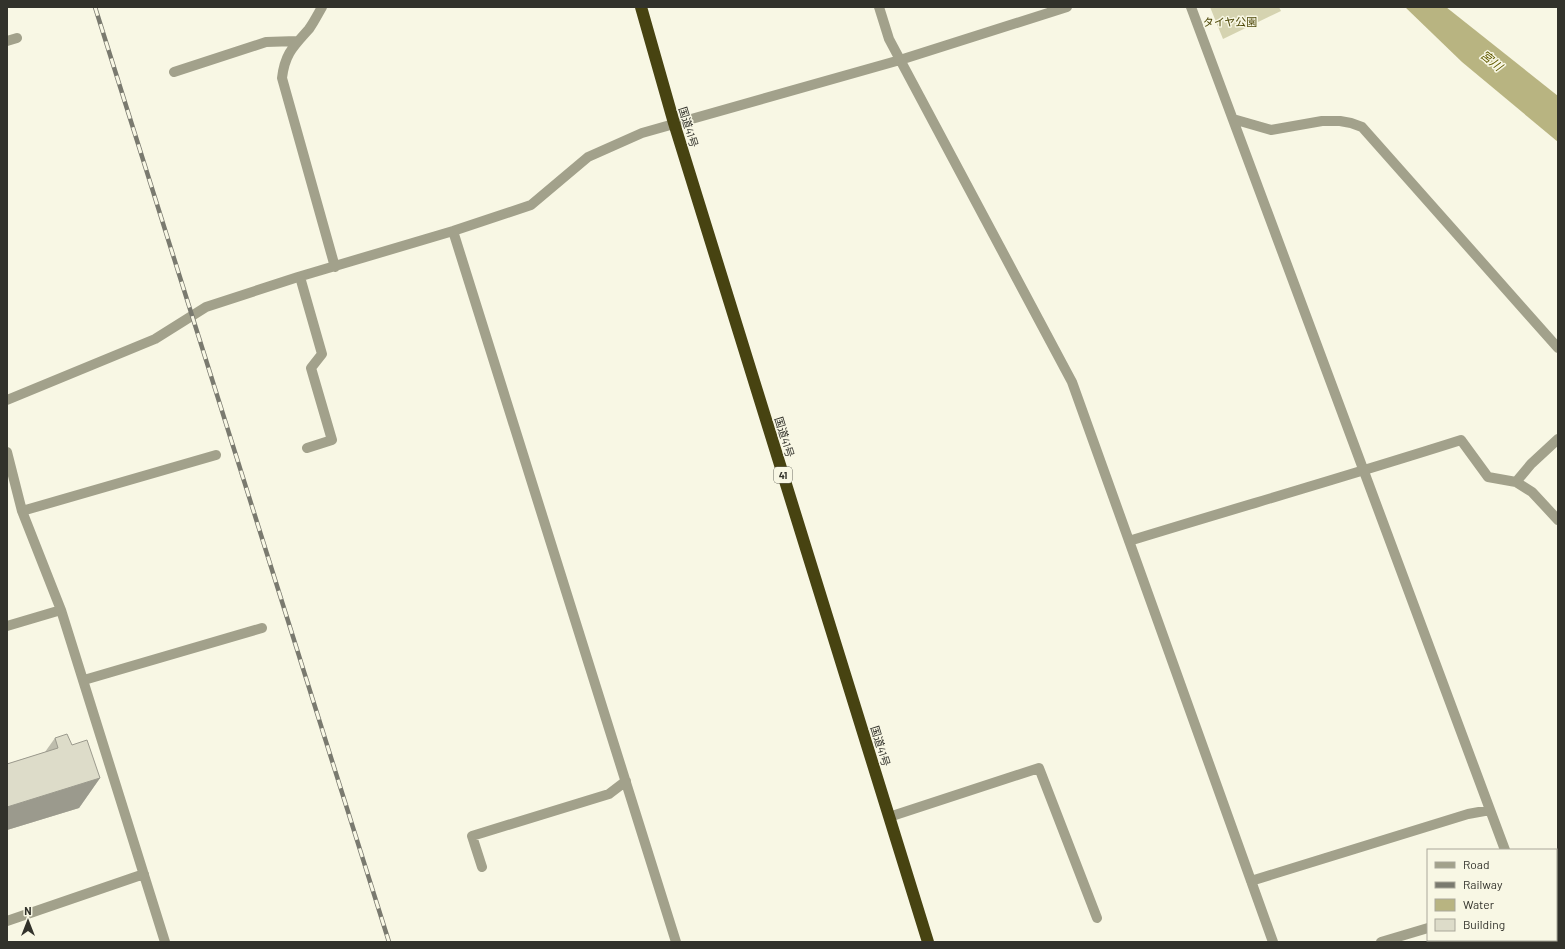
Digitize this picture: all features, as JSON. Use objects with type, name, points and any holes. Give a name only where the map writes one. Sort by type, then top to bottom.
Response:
[{"type":"highway","name":"国道41号","points":[[640,7],[674,124],[928,942]]},
{"type":"street","points":[[322,7],[309,28],[297,41],[284,64],[282,78],[336,266]]},
{"type":"street","points":[[879,7],[889,39],[1072,382],[1273,942]]},
{"type":"street","points":[[7,400],[155,340],[206,307],[453,231],[531,205],[588,157],[642,133],[900,60],[1067,7]]},
{"type":"street","points":[[1191,7],[1505,849]]},
{"type":"street","points":[[174,72],[266,42],[297,41]]},
{"type":"street","points":[[1233,119],[1271,130],[1322,121],[1350,122],[1362,127],[1558,348]]},
{"type":"street","points":[[453,231],[676,942]]},
{"type":"street","points":[[300,277],[322,354],[311,368],[332,440],[307,448]]},
{"type":"street","points":[[1516,482],[1531,464],[1558,439]]},
{"type":"street","points":[[1129,542],[1461,440],[1488,477],[1516,482],[1532,492],[1558,520]]},
{"type":"street","points":[[7,452],[22,511],[61,610],[165,942]]},
{"type":"street","points":[[22,511],[216,455]]},
{"type":"street","points":[[7,626],[61,610]]},
{"type":"street","points":[[84,680],[262,628]]},
{"type":"street","points":[[890,817],[1039,768],[1097,918]]},
{"type":"street","points":[[482,867],[472,836],[609,794],[626,781]]},
{"type":"street","points":[[1251,881],[1468,814],[1490,810]]},
{"type":"street","points":[[7,921],[144,874]]},
{"type":"street","points":[[1381,942],[1427,928]]},
{"type":"green space","name":"タイヤ公園","points":[[1210,7],[1279,7],[1281,11],[1223,39]]},
{"type":"water","name":"宮川","points":[[1405,7],[1446,7],[1558,96],[1558,142],[1462,62]]},
{"type":"building","points":[[67,734],[72,745],[87,740],[100,778],[7,807],[7,764],[58,748],[55,738]]},
{"type":"railway","points":[[95,7],[389,942]]}]
